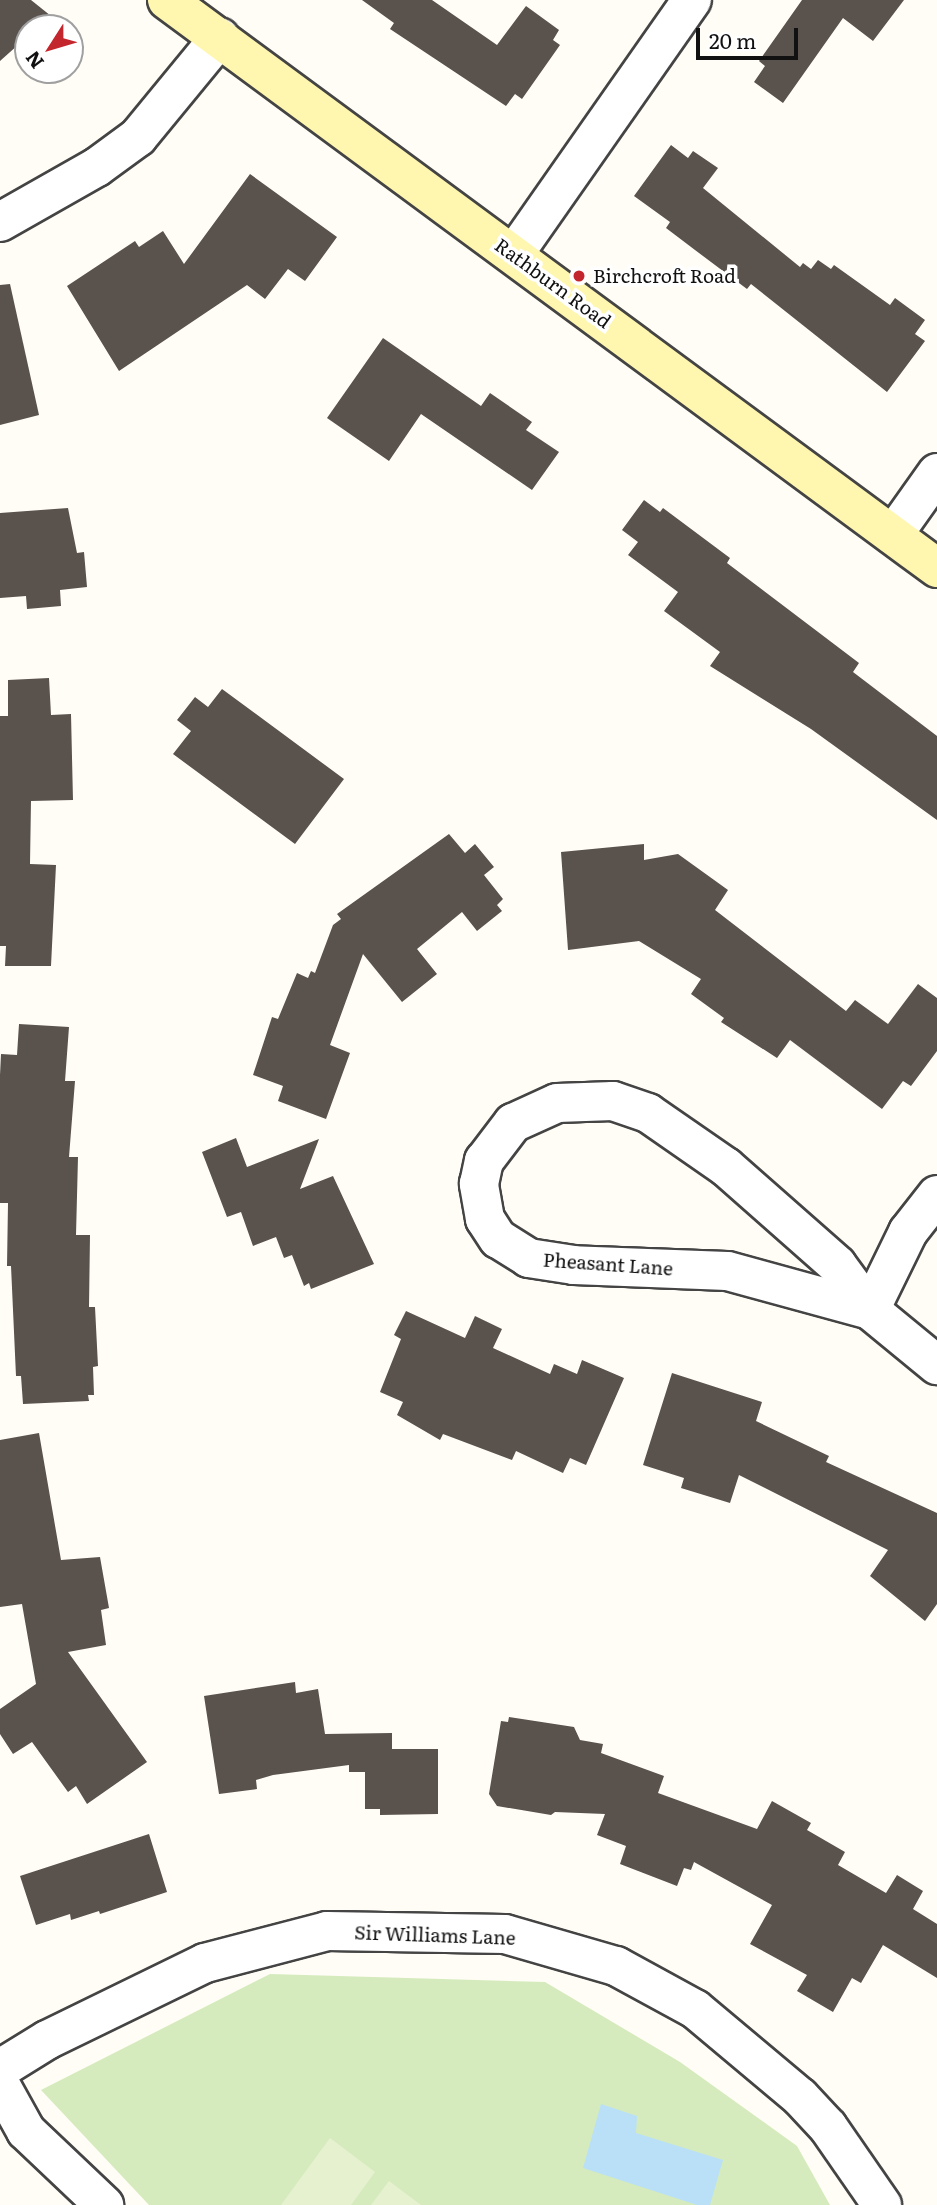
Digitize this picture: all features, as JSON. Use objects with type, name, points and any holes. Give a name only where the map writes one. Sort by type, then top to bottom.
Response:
[{"type":"street","name":"Rathburn Road","points":[[167,0],[937,568]]},
{"type":"street","points":[[514,254],[692,0]]},
{"type":"street","points":[[0,222],[138,137],[219,37]]},
{"type":"street","points":[[893,535],[937,473]]},
{"type":"street","name":"Pheasant Lane","points":[[870,1310],[727,1271],[574,1265],[529,1258],[498,1239],[485,1219],[479,1184],[484,1161],[504,1131],[534,1111],[594,1099],[631,1106],[726,1167],[837,1265],[870,1310],[937,1365]]},
{"type":"street","points":[[870,1310],[908,1232],[937,1195]]},
{"type":"street","name":"Sir Williams Lane","points":[[0,2069],[47,2040],[205,1963],[327,1931],[505,1934],[617,1966],[695,2008],[800,2097],[828,2127],[883,2205]]},
{"type":"street","points":[[0,2084],[26,2132],[104,2205]]},
{"type":"green space","points":[[270,1974],[545,1982],[680,2062],[797,2146],[830,2205],[149,2205],[41,2090]]},
{"type":"green space","points":[[330,2138],[375,2172],[351,2205],[281,2205]]},
{"type":"green space","points":[[389,2181],[421,2205],[371,2205]]},
{"type":"water","points":[[601,2104],[637,2116],[636,2133],[723,2160],[710,2205],[697,2205],[583,2168]]},
{"type":"building","points":[[0,0],[31,0],[48,14],[14,14],[14,48],[0,61]]},
{"type":"building","points":[[362,0],[432,0],[497,45],[526,6],[559,30],[553,40],[560,45],[522,99],[515,94],[506,106],[390,29],[394,23]]},
{"type":"building","points":[[802,0],[904,0],[873,41],[843,18],[783,103],[754,82],[765,66],[759,61]]},
{"type":"building","points":[[671,145],[688,158],[693,151],[718,168],[703,188],[800,267],[803,263],[811,269],[818,260],[831,269],[834,265],[890,305],[895,298],[925,320],[915,334],[925,341],[887,392],[751,284],[747,289],[666,228],[670,222],[634,196]]},
{"type":"building","points":[[250,174],[337,237],[305,281],[288,269],[265,299],[247,285],[119,371],[67,286],[135,241],[139,247],[163,231],[184,264]]},
{"type":"building","points":[[10,284],[39,415],[0,425],[0,285]]},
{"type":"building","points":[[383,338],[481,406],[490,393],[532,422],[526,430],[559,452],[532,490],[421,414],[389,461],[327,418]]},
{"type":"building","points":[[644,500],[660,512],[663,508],[730,558],[727,563],[859,663],[853,672],[937,736],[937,820],[811,729],[710,666],[720,652],[664,611],[678,592],[628,555],[638,542],[622,530]]},
{"type":"building","points":[[68,508],[77,553],[84,552],[87,587],[60,590],[61,606],[27,609],[26,596],[0,598],[0,513]]},
{"type":"building","points":[[49,678],[51,715],[71,714],[73,800],[31,801],[30,864],[56,865],[51,966],[5,966],[6,946],[0,946],[0,716],[8,716],[8,680]]},
{"type":"building","points":[[222,689],[344,779],[295,844],[173,754],[191,731],[177,720],[195,697],[208,707]]},
{"type":"building","points":[[449,834],[465,853],[475,844],[494,867],[484,875],[503,899],[497,905],[502,911],[477,931],[462,912],[417,949],[437,974],[402,1002],[363,954],[330,1045],[350,1053],[326,1119],[278,1101],[283,1086],[253,1075],[272,1017],[278,1019],[297,973],[308,978],[311,971],[315,973],[333,925],[341,919],[337,914]]},
{"type":"building","points":[[644,844],[644,860],[678,854],[728,890],[715,910],[846,1011],[855,1000],[888,1024],[918,984],[937,998],[937,1051],[911,1086],[903,1081],[882,1109],[790,1040],[777,1058],[721,1022],[724,1018],[691,994],[701,979],[639,941],[568,950],[561,852]]},
{"type":"building","points":[[19,1024],[69,1027],[65,1081],[75,1081],[69,1157],[78,1157],[76,1235],[90,1235],[89,1307],[95,1307],[98,1366],[93,1367],[94,1395],[88,1395],[89,1401],[23,1404],[21,1376],[16,1376],[11,1266],[7,1266],[8,1203],[0,1203],[0,1075],[1,1054],[17,1055]]},
{"type":"building","points":[[236,1138],[247,1167],[319,1139],[300,1189],[333,1176],[374,1264],[311,1289],[309,1283],[304,1286],[292,1255],[284,1258],[276,1237],[253,1246],[241,1212],[227,1217],[202,1152]]},
{"type":"building","points":[[406,1311],[465,1338],[475,1316],[502,1329],[493,1348],[550,1374],[554,1364],[577,1374],[582,1360],[624,1378],[586,1465],[570,1458],[563,1473],[516,1451],[512,1460],[443,1434],[440,1440],[397,1415],[403,1402],[380,1392],[401,1339],[394,1335]]},
{"type":"building","points":[[672,1373],[762,1402],[756,1421],[829,1456],[826,1462],[937,1513],[937,1604],[925,1621],[870,1576],[888,1550],[739,1475],[730,1503],[681,1488],[684,1478],[643,1465]]},
{"type":"building","points":[[39,1433],[61,1560],[100,1557],[109,1608],[101,1610],[106,1645],[68,1652],[147,1762],[87,1804],[76,1786],[68,1792],[32,1742],[13,1754],[0,1734],[0,1709],[36,1684],[22,1604],[0,1607],[0,1440]]},
{"type":"building","points":[[295,1682],[296,1693],[318,1689],[325,1734],[392,1733],[392,1749],[438,1749],[438,1814],[380,1815],[380,1809],[365,1809],[365,1772],[349,1772],[349,1765],[273,1775],[256,1780],[257,1789],[219,1794],[204,1696]]},
{"type":"building","points":[[509,1717],[574,1727],[580,1740],[603,1744],[601,1753],[664,1776],[658,1793],[757,1829],[772,1801],[811,1823],[807,1830],[845,1852],[838,1865],[886,1893],[897,1875],[923,1891],[913,1909],[937,1924],[937,1978],[883,1945],[861,1983],[852,1978],[833,2012],[797,1991],[807,1975],[750,1944],[772,1905],[694,1862],[691,1870],[684,1868],[677,1886],[620,1864],[626,1846],[597,1835],[605,1814],[555,1812],[551,1815],[497,1806],[489,1794],[501,1721],[508,1722]]},
{"type":"building","points":[[149,1834],[167,1892],[100,1914],[99,1911],[71,1920],[70,1914],[36,1925],[20,1876]]},
{"type":"place","name":"Birchcroft Road","points":[[579,276]]}]
